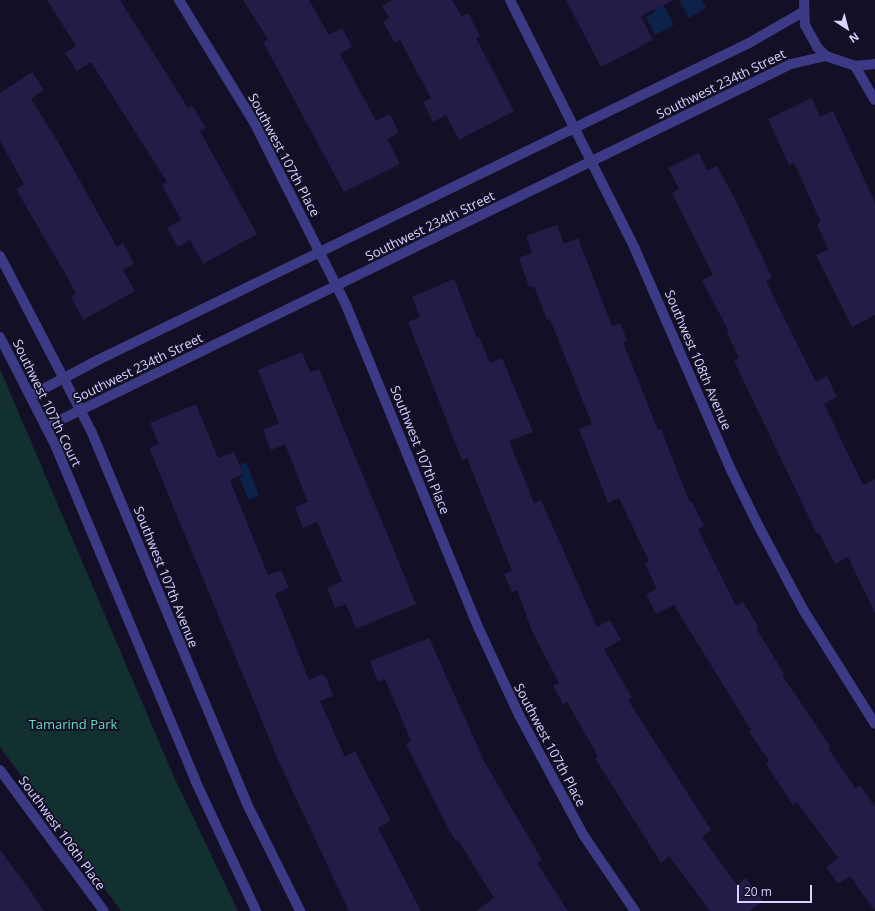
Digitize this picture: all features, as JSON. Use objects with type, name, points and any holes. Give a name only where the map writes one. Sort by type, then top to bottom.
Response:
[{"type":"street","name":"Southwest 107th Place","points":[[179,0],[254,124],[336,286],[502,680],[562,799],[635,911]]},
{"type":"street","name":"Southwest 108th Avenue","points":[[510,0],[592,162],[656,294],[730,468],[758,524],[830,655],[875,724]]},
{"type":"street","points":[[804,0],[803,12],[810,36],[826,56],[855,66],[875,64]]},
{"type":"street","name":"Southwest 234th Street","points":[[30,396],[575,129],[772,31],[803,12]]},
{"type":"street","name":"Southwest 234th Street","points":[[46,428],[791,64],[826,56]]},
{"type":"street","points":[[855,66],[875,100]]},
{"type":"street","name":"Southwest 107th Avenue","points":[[0,256],[3,268],[65,378],[110,473],[246,802],[300,911]]},
{"type":"street","name":"Southwest 107th Court","points":[[0,337],[71,480],[195,780],[256,911]]},
{"type":"street","name":"Southwest 106th Place","points":[[0,770],[104,911]]},
{"type":"green space","name":"Tamarind Park","points":[[0,369],[174,777],[238,911],[121,911],[0,747]]},
{"type":"water","points":[[649,0],[661,0],[674,25],[655,35],[646,17],[655,12]]},
{"type":"water","points":[[679,0],[702,0],[706,8],[689,18]]},
{"type":"water","points":[[246,462],[259,495],[249,500],[239,477],[244,475],[240,465]]},
{"type":"building","points":[[47,0],[120,0],[188,108],[192,105],[206,128],[200,131],[257,234],[203,264],[190,240],[178,247],[167,228],[181,220],[162,185],[167,182],[91,62],[77,71],[65,53],[76,46]]},
{"type":"building","points":[[243,0],[309,0],[329,35],[342,28],[352,47],[340,54],[376,121],[390,114],[399,133],[387,139],[400,164],[344,192],[263,42],[268,39]]},
{"type":"building","points":[[392,0],[452,0],[462,17],[468,13],[480,36],[476,38],[514,111],[459,140],[446,115],[433,122],[423,102],[431,98],[400,40],[395,43],[383,22],[389,18],[382,6]]},
{"type":"building","points":[[566,0],[674,0],[641,16],[653,40],[601,67]]},
{"type":"building","points":[[32,72],[44,90],[31,99],[58,142],[117,247],[123,243],[134,264],[123,270],[135,291],[83,320],[71,297],[76,294],[16,189],[24,184],[0,141],[0,93]]},
{"type":"building","points":[[812,98],[820,117],[833,111],[875,203],[875,315],[852,327],[816,255],[828,249],[817,224],[821,222],[794,163],[789,165],[768,119]]},
{"type":"building","points":[[699,153],[707,171],[717,166],[736,201],[772,278],[766,281],[816,382],[827,376],[837,397],[824,404],[863,485],[875,479],[875,613],[848,557],[835,564],[819,533],[817,534],[734,361],[739,358],[727,333],[729,332],[702,280],[713,275],[672,193],[679,189],[668,168]]},
{"type":"building","points":[[557,225],[564,244],[578,238],[612,326],[620,323],[627,340],[623,342],[658,430],[661,429],[690,503],[692,502],[704,526],[698,529],[736,606],[743,602],[758,626],[756,628],[784,674],[782,675],[830,746],[828,748],[855,788],[860,785],[875,807],[875,911],[850,876],[838,884],[826,867],[838,858],[797,802],[793,805],[766,764],[769,761],[749,732],[751,730],[674,605],[656,614],[646,594],[657,589],[645,564],[649,561],[619,498],[608,503],[579,429],[592,424],[550,319],[547,320],[534,286],[529,287],[519,258],[532,253],[526,236]]},
{"type":"building","points":[[454,279],[477,338],[479,337],[490,363],[502,358],[533,432],[509,441],[534,503],[541,500],[597,627],[610,620],[621,640],[604,649],[632,698],[628,700],[711,830],[702,837],[737,885],[746,878],[763,901],[749,911],[710,911],[669,856],[661,863],[595,758],[598,756],[567,702],[563,704],[553,686],[559,683],[532,631],[517,590],[512,592],[504,574],[512,571],[467,458],[462,460],[408,322],[420,317],[412,297]]},
{"type":"building","points":[[302,352],[310,372],[319,369],[416,604],[356,629],[346,604],[335,608],[327,588],[342,581],[317,522],[303,528],[295,507],[308,502],[285,444],[271,450],[263,430],[279,423],[258,370]]},
{"type":"building","points":[[196,404],[218,458],[234,452],[243,474],[230,480],[268,575],[281,570],[289,588],[275,594],[309,680],[322,674],[326,677],[333,696],[320,701],[345,757],[355,751],[391,821],[378,828],[421,911],[349,911],[279,762],[149,448],[159,444],[150,423]]},
{"type":"building","points":[[429,638],[484,761],[542,860],[537,863],[568,911],[476,911],[494,898],[458,840],[456,841],[449,830],[406,744],[411,741],[385,679],[378,682],[370,661]]},
{"type":"building","points":[[0,850],[27,886],[44,911],[0,911]]}]
